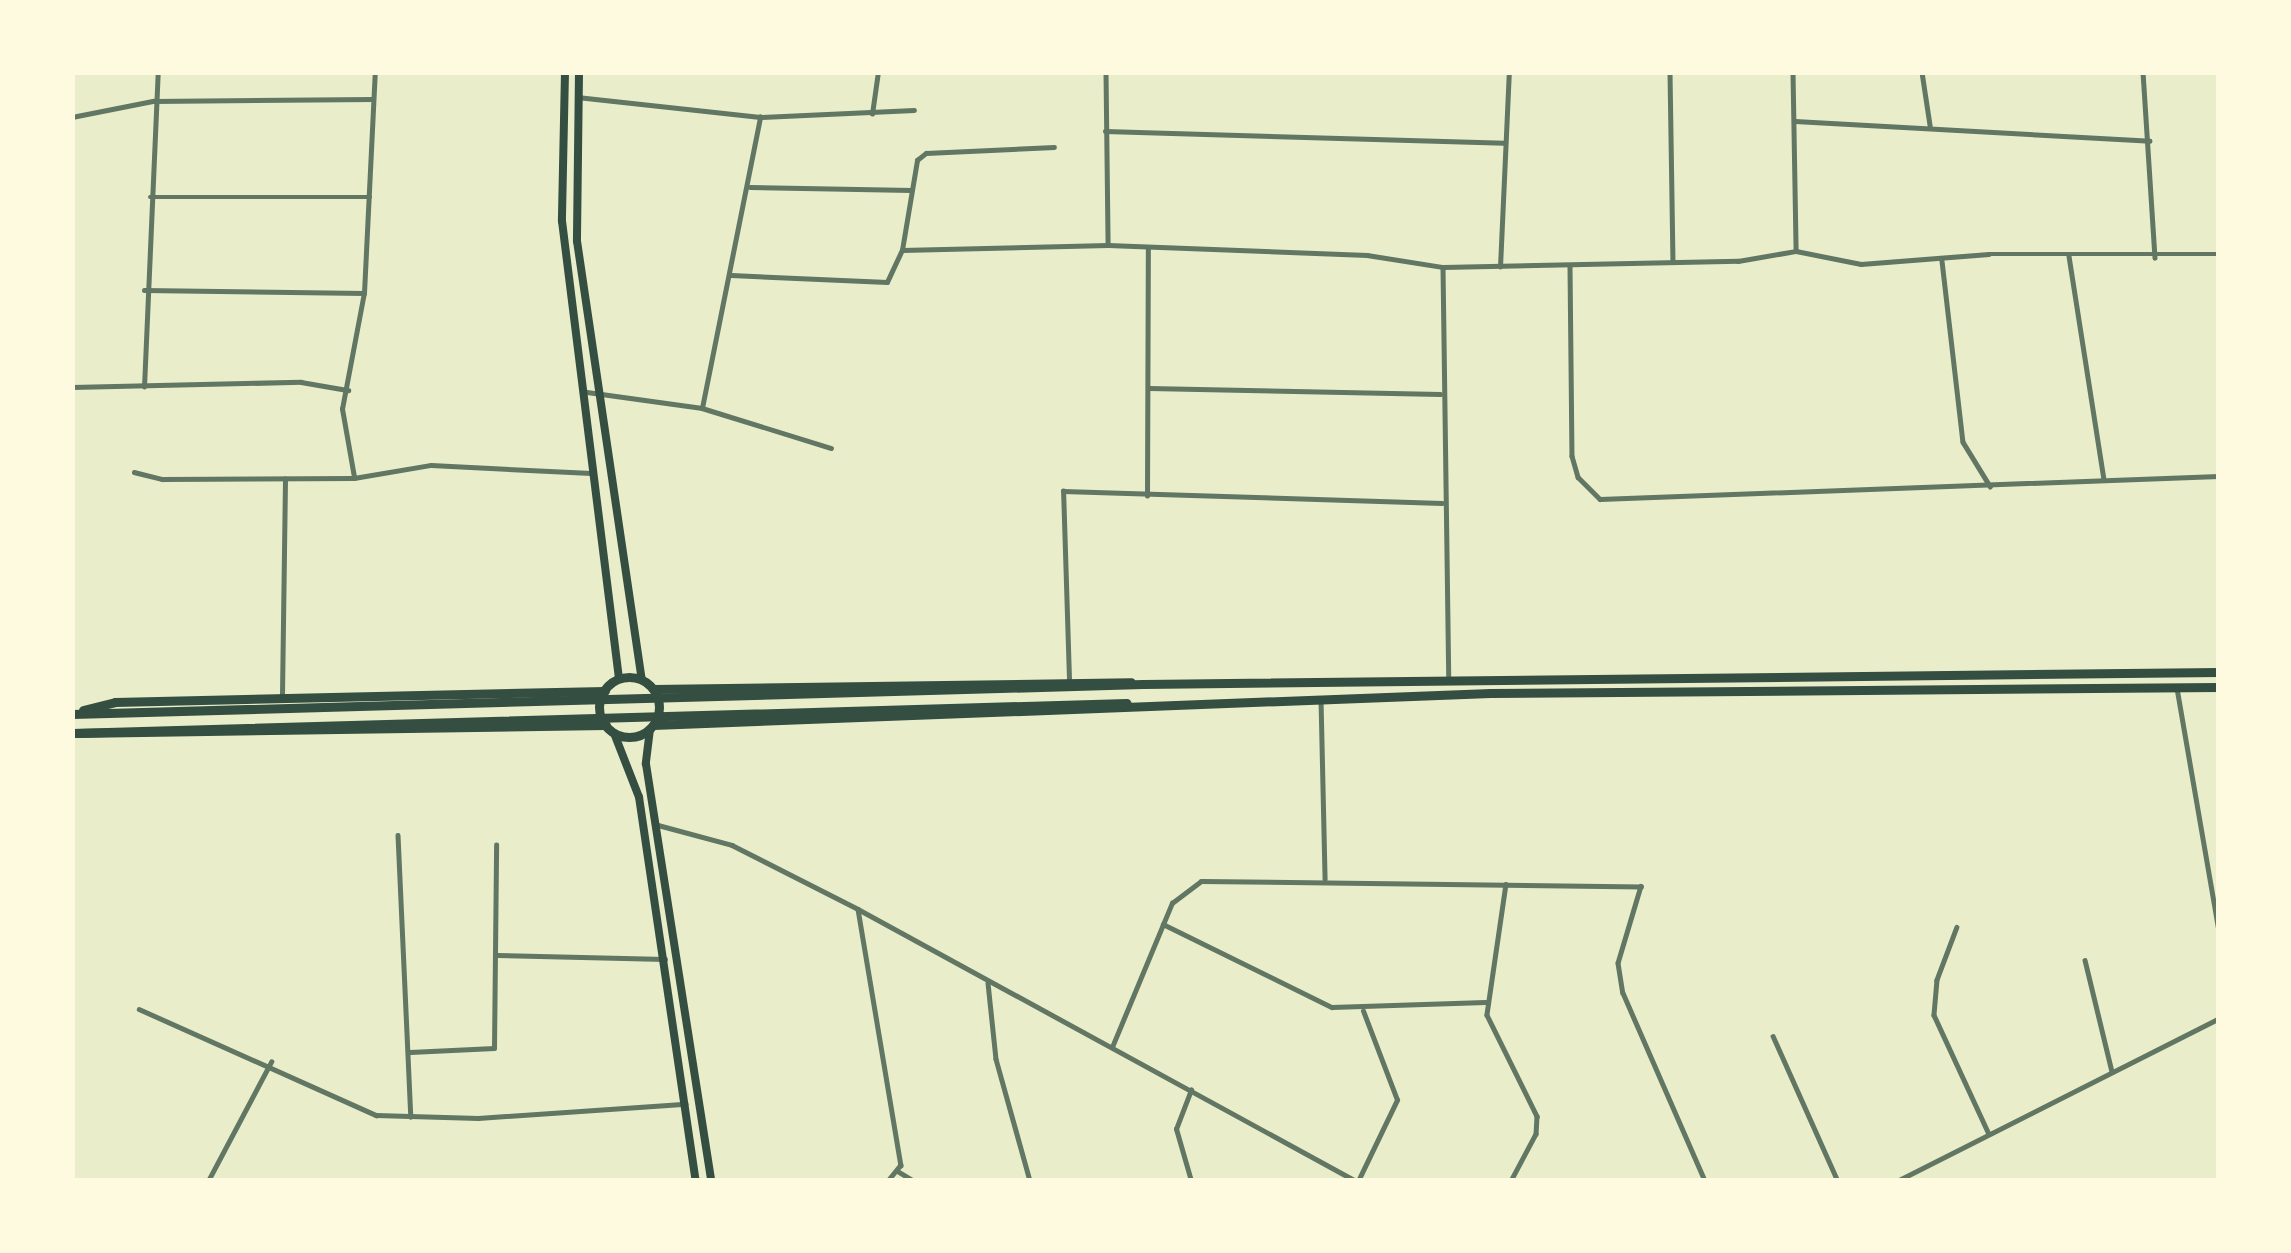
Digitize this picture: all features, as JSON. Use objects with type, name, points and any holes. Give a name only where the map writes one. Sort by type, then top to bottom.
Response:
[{"type":"highway","points":[[1032,697],[1143,685],[2219,672]]},
{"type":"highway","points":[[72,713],[115,702],[605,691],[619,679],[642,680],[653,689],[659,706],[652,727]]},
{"type":"highway","points":[[653,689],[1069,679],[1143,685]]},
{"type":"highway","points":[[72,713],[100,720],[1032,697],[1145,703],[2219,687]]},
{"type":"highway","points":[[605,691],[610,729]]},
{"type":"highway","points":[[72,733],[610,729],[1098,712],[1145,703]]},
{"type":"highway","points":[[72,733],[100,720]]},
{"type":"main road","points":[[565,72],[562,220],[642,680]]},
{"type":"main road","points":[[579,72],[577,241],[619,679]]},
{"type":"main road","points":[[652,727],[646,764],[710,1181]]},
{"type":"main road","points":[[610,729],[632,764],[696,1181]]},
{"type":"street","points":[[144,387],[144,290],[158,72]]},
{"type":"street","points":[[354,478],[342,409],[364,292],[374,72]]},
{"type":"street","points":[[872,114],[878,72]]},
{"type":"street","points":[[1106,72],[1108,245]]},
{"type":"street","points":[[1500,267],[1509,72]]},
{"type":"street","points":[[1670,72],[1672,260]]},
{"type":"street","points":[[1793,72],[1796,251]]},
{"type":"street","points":[[1922,72],[1930,125]]},
{"type":"street","points":[[2143,72],[2155,258]]},
{"type":"street","points":[[577,97],[760,117],[914,110]]},
{"type":"street","points":[[72,117],[153,101],[373,99]]},
{"type":"street","points":[[702,409],[750,187],[760,117]]},
{"type":"street","points":[[1795,122],[1930,125],[2149,141]]},
{"type":"street","points":[[1105,131],[1504,143]]},
{"type":"street","points":[[731,275],[887,282],[902,250],[911,190],[926,153],[1054,147]]},
{"type":"street","points":[[750,187],[911,190]]},
{"type":"street","points":[[150,197],[370,197]]},
{"type":"street","points":[[902,250],[1108,245],[1367,255],[1443,267],[1570,266],[1796,251],[1838,264],[2219,254]]},
{"type":"street","points":[[1147,496],[1148,248]]},
{"type":"street","points":[[2069,256],[2104,479]]},
{"type":"street","points":[[1942,261],[1963,442],[1990,486]]},
{"type":"street","points":[[1570,266],[1572,456],[1578,477],[1600,499],[2219,476]]},
{"type":"street","points":[[1443,267],[1440,394],[1448,679]]},
{"type":"street","points":[[144,290],[364,292]]},
{"type":"street","points":[[72,387],[301,382],[348,390]]},
{"type":"street","points":[[1150,388],[1440,394]]},
{"type":"street","points":[[592,391],[702,409],[831,448]]},
{"type":"street","points":[[134,472],[354,478],[431,465],[597,473]]},
{"type":"street","points":[[282,698],[285,479]]},
{"type":"street","points":[[1069,679],[1063,491],[1442,503]]},
{"type":"street","points":[[2177,688],[2219,931]]},
{"type":"street","points":[[1321,699],[1325,882]]},
{"type":"street","points":[[658,825],[731,845],[858,909],[1357,1181],[1397,1100],[1363,1010]]},
{"type":"street","points":[[398,835],[411,1118]]},
{"type":"street","points":[[410,1052],[494,1048],[496,845]]},
{"type":"street","points":[[1112,1047],[1179,892],[1201,881],[1640,886],[1618,963],[1623,993],[1705,1181]]},
{"type":"street","points":[[1506,884],[1485,1002],[1537,1116],[1536,1134],[1510,1181]]},
{"type":"street","points":[[858,909],[899,1172]]},
{"type":"street","points":[[1163,924],[1304,998],[1363,1010],[1485,1002]]},
{"type":"street","points":[[1957,927],[1936,980],[1934,1015],[1989,1134]]},
{"type":"street","points":[[494,955],[665,959]]},
{"type":"street","points":[[2085,961],[2112,1072]]},
{"type":"street","points":[[988,981],[991,1037],[1030,1181]]},
{"type":"street","points":[[139,1009],[271,1062],[376,1114],[411,1118],[686,1104]]},
{"type":"street","points":[[1897,1181],[2219,1018]]},
{"type":"street","points":[[1772,1036],[1838,1181]]},
{"type":"street","points":[[208,1181],[271,1062]]},
{"type":"street","points":[[1191,1090],[1176,1129],[1191,1181]]},
{"type":"street","points":[[888,1181],[899,1172]]},
{"type":"street","points":[[899,1172],[914,1181]]}]
